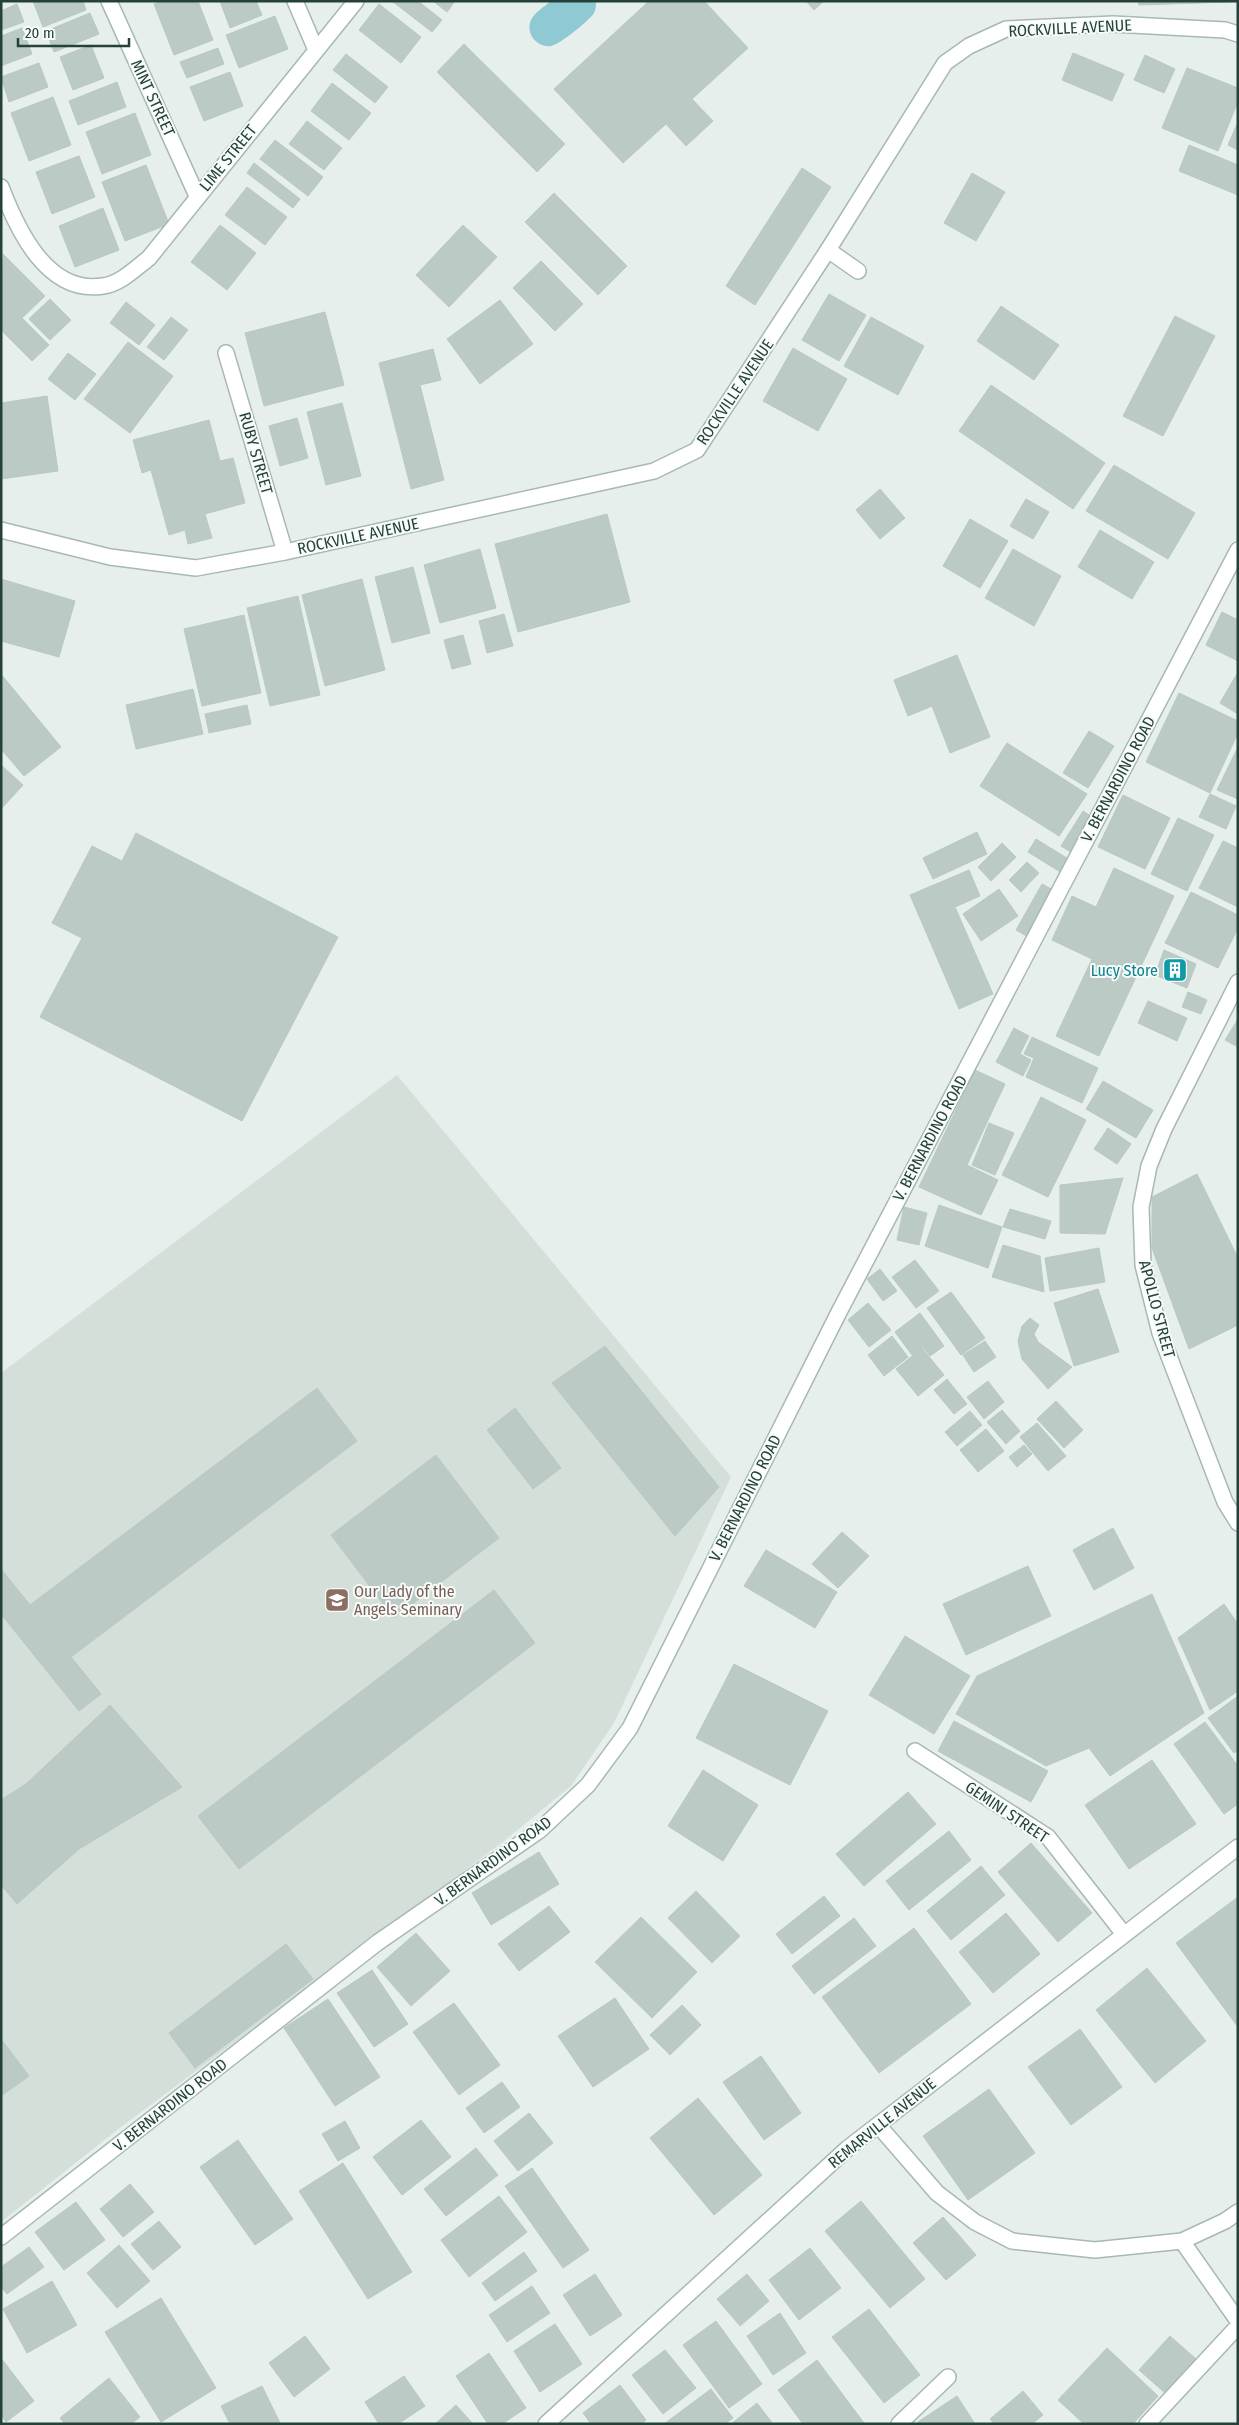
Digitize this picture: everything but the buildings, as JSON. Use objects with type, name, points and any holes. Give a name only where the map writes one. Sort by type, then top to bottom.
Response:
[{"type":"street","name":"MINT STREET","points":[[108,1],[197,196]]},
{"type":"street","points":[[295,1],[316,50]]},
{"type":"street","name":"LIME STREET","points":[[1,186],[14,220],[31,248],[53,272],[82,286],[104,286],[127,276],[148,258],[356,1]]},
{"type":"street","name":"ROCKVILLE AVENUE","points":[[1,530],[110,557],[196,568],[285,552],[654,471],[697,450],[828,250],[945,63],[969,46],[1006,29],[1113,24],[1224,30],[1238,34]]},
{"type":"street","points":[[828,250],[858,271]]},
{"type":"street","name":"RUBY STREET","points":[[226,353],[285,552]]},
{"type":"street","name":"V. BERNARDINO ROAD","points":[[1,2237],[377,1944],[540,1830],[588,1785],[630,1728],[839,1312],[1238,550]]},
{"type":"street","name":"APOLLO STREET","points":[[1238,982],[1164,1129],[1149,1166],[1141,1207],[1143,1265],[1160,1333],[1225,1502],[1238,1523]]},
{"type":"street","name":"GEMINI STREET","points":[[915,1751],[1048,1837],[1123,1933]]},
{"type":"street","name":"REMARVILLE AVENUE","points":[[552,2422],[848,2148],[1123,1933],[1238,1847]]},
{"type":"street","points":[[878,2125],[937,2193],[975,2222],[1012,2241],[1095,2250],[1182,2241],[1224,2221],[1238,2212]]},
{"type":"street","points":[[1182,2241],[1238,2321]]},
{"type":"street","points":[[1147,2424],[1238,2326]]},
{"type":"street","points":[[899,2424],[948,2376]]},
{"type":"shaded area","name":"Our Lady of the Angels Seminary","points":[[397,1075],[731,1477],[614,1723],[571,1786],[504,1841],[121,2127],[1,2222],[1,1373]]},
{"type":"water","points":[[551,1],[596,1],[596,7],[594,13],[574,32],[555,45],[546,46],[541,45],[534,39],[531,34],[530,25],[535,14]]},
{"type":"place","name":"Lucy Store","points":[[1175,970]]},
{"type":"place","name":"Our Lady of the Angels Seminary","points":[[337,1600]]}]
